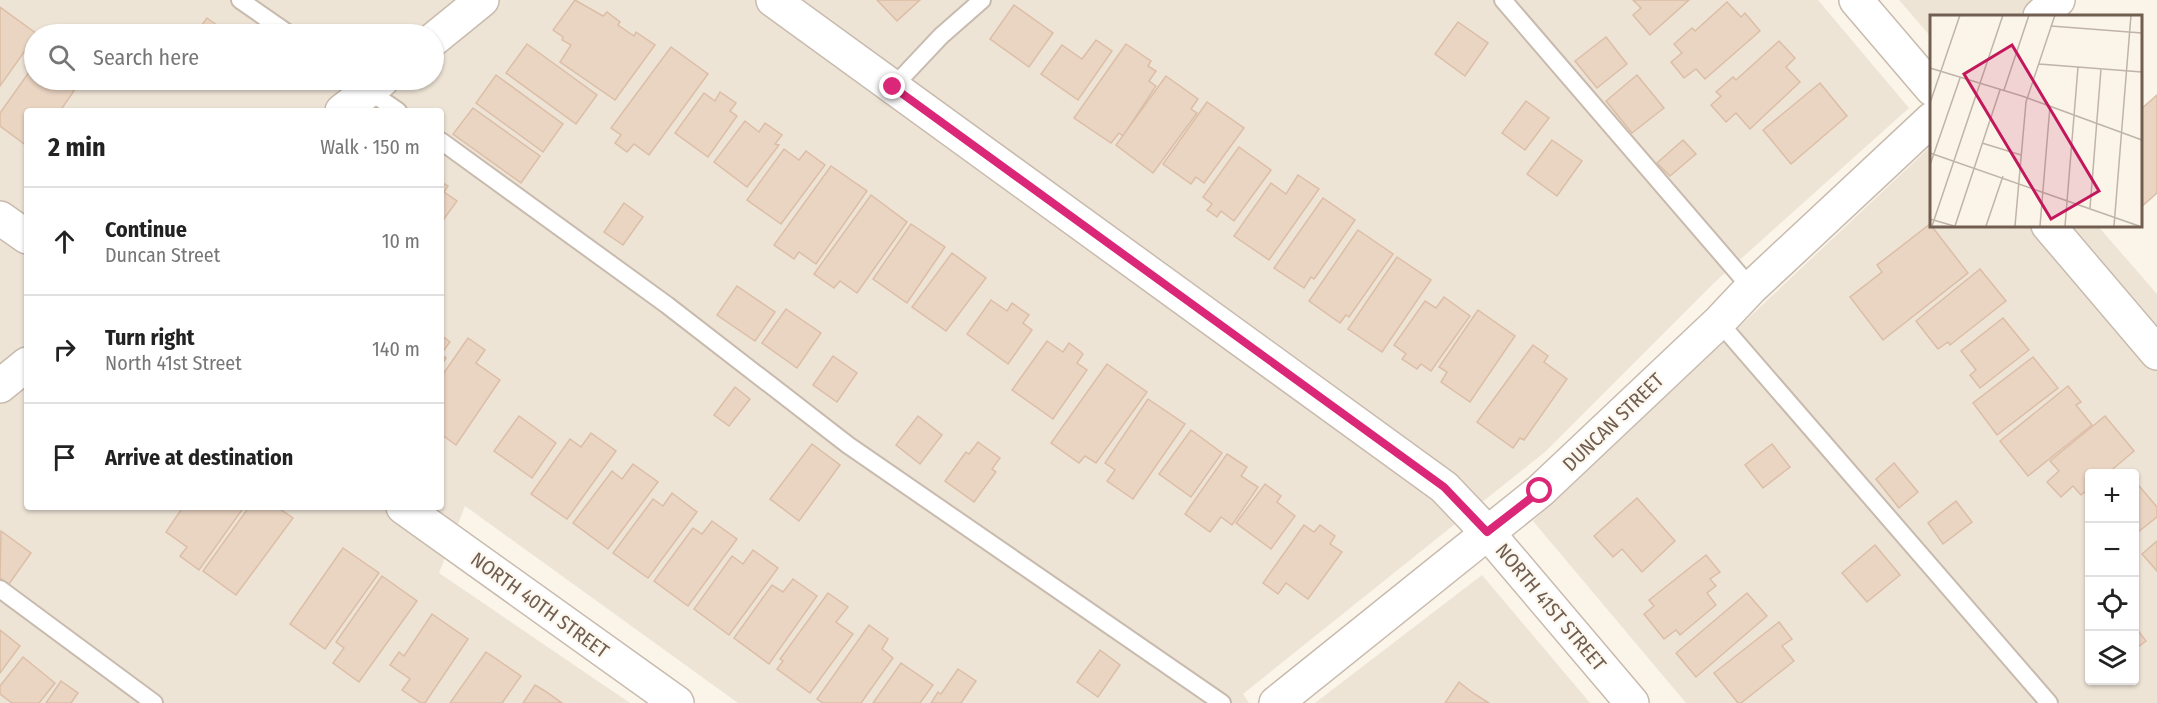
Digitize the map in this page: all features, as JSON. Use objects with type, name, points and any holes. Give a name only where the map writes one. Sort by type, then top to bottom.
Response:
[{"type":"street","points":[[444,31],[482,0]]},
{"type":"street","name":"NORTH 41ST STREET","points":[[773,0],[1444,487],[1487,532],[1632,703]]},
{"type":"street","points":[[1856,0],[1930,87]]},
{"type":"street","points":[[2041,15],[2058,0]]},
{"type":"street","points":[[345,108],[362,90]]},
{"type":"street","name":"DUNCAN STREET","points":[[1276,703],[1540,491],[1719,322],[1750,288],[1930,121]]},
{"type":"street","points":[[0,218],[24,235]]},
{"type":"street","points":[[2049,226],[2157,353]]},
{"type":"street","points":[[0,386],[24,366]]},
{"type":"street","name":"NORTH 40TH STREET","points":[[408,510],[677,703]]},
{"type":"lane","points":[[240,0],[275,24]]},
{"type":"lane","points":[[893,87],[941,36],[982,0]]},
{"type":"lane","points":[[1503,0],[1750,288]]},
{"type":"lane","points":[[376,90],[395,108]]},
{"type":"lane","points":[[444,143],[667,305],[848,445],[1222,703]]},
{"type":"lane","points":[[1719,322],[2049,703]]},
{"type":"lane","points":[[0,589],[154,703]]},
{"type":"shaded area","points":[[0,0],[1818,0],[1909,108],[1715,282],[1546,451],[1243,694],[1249,703],[738,703],[465,506],[439,573],[630,703],[0,703]]},
{"type":"shaded area","points":[[1899,0],[2036,0],[2019,15],[1930,15],[1930,36]]},
{"type":"shaded area","points":[[1930,147],[1930,226],[2098,226],[2157,294],[2157,703],[1686,703],[1533,521]]},
{"type":"shaded area","points":[[1482,575],[1590,703],[1315,703]]},
{"type":"building","points":[[575,0],[603,16],[607,12],[620,22],[618,25],[634,36],[636,32],[655,45],[615,100],[560,62],[571,45],[562,40],[563,37],[553,30]]},
{"type":"building","points":[[877,0],[920,0],[897,21]]},
{"type":"building","points":[[1633,0],[1689,0],[1650,35],[1633,15],[1641,8]]},
{"type":"building","points":[[1727,2],[1741,17],[1745,13],[1760,31],[1705,79],[1696,69],[1684,78],[1671,62],[1682,53],[1674,44],[1692,28],[1695,31]]},
{"type":"building","points":[[1014,5],[1053,33],[1029,67],[990,39]]},
{"type":"building","points":[[0,7],[24,25],[24,52],[0,86]]},
{"type":"building","points":[[207,18],[215,24],[202,24]]},
{"type":"building","points":[[1458,22],[1488,43],[1465,76],[1435,54]]},
{"type":"building","points":[[1606,37],[1627,64],[1597,88],[1575,61]]},
{"type":"building","points":[[1096,40],[1112,51],[1078,100],[1041,74],[1062,45],[1082,59]]},
{"type":"building","points":[[1779,41],[1795,58],[1786,67],[1800,82],[1750,129],[1736,113],[1726,122],[1711,105],[1721,96],[1716,92],[1733,77],[1736,80]]},
{"type":"building","points":[[527,44],[597,95],[576,124],[506,73]]},
{"type":"building","points":[[1126,44],[1151,61],[1148,66],[1156,71],[1149,81],[1156,86],[1123,136],[1119,133],[1111,143],[1074,118]]},
{"type":"building","points":[[671,47],[708,74],[649,155],[634,144],[627,152],[615,143],[621,135],[611,128]]},
{"type":"building","points":[[496,75],[563,124],[543,152],[476,103]]},
{"type":"building","points":[[1637,75],[1664,108],[1632,133],[1606,101]]},
{"type":"building","points":[[1166,76],[1198,99],[1191,109],[1197,113],[1153,173],[1116,145]]},
{"type":"building","points":[[24,79],[24,90],[74,91],[62,108],[24,108],[24,144],[0,126],[0,113]]},
{"type":"building","points":[[1820,83],[1847,116],[1791,164],[1763,130]]},
{"type":"building","points":[[720,92],[736,103],[730,111],[737,116],[708,157],[675,133],[704,93],[715,101]]},
{"type":"building","points":[[2157,95],[2157,193],[2142,206],[2142,108]]},
{"type":"building","points":[[1526,101],[1549,118],[1525,150],[1502,133]]},
{"type":"building","points":[[1207,102],[1244,128],[1204,183],[1196,177],[1191,184],[1163,164]]},
{"type":"building","points":[[473,108],[540,156],[521,183],[453,134]]},
{"type":"building","points":[[745,121],[759,132],[765,123],[782,135],[775,144],[779,145],[747,187],[714,162]]},
{"type":"building","points":[[1552,140],[1582,161],[1557,196],[1527,174]]},
{"type":"building","points":[[1683,140],[1696,154],[1670,176],[1657,163]]},
{"type":"building","points":[[1239,147],[1271,170],[1234,221],[1221,211],[1217,217],[1207,210],[1212,204],[1203,197]]},
{"type":"building","points":[[784,149],[799,160],[806,151],[825,165],[781,224],[747,200]]},
{"type":"building","points":[[831,166],[867,191],[816,264],[799,252],[794,259],[774,245]]},
{"type":"building","points":[[1298,175],[1319,189],[1269,260],[1234,236],[1271,183],[1286,194]]},
{"type":"building","points":[[444,192],[457,201],[444,219]]},
{"type":"building","points":[[871,195],[907,222],[857,293],[840,281],[834,288],[814,274]]},
{"type":"building","points":[[1323,198],[1355,220],[1314,279],[1311,277],[1304,288],[1274,268]]},
{"type":"building","points":[[624,203],[643,217],[623,245],[604,232]]},
{"type":"building","points":[[911,224],[945,247],[907,303],[873,279]]},
{"type":"building","points":[[1930,224],[1968,273],[1883,340],[1850,297],[1882,272],[1877,265]]},
{"type":"building","points":[[1358,230],[1393,254],[1349,317],[1346,315],[1340,323],[1309,301]]},
{"type":"building","points":[[952,253],[986,278],[946,331],[912,307]]},
{"type":"building","points":[[1397,257],[1431,280],[1382,352],[1348,329]]},
{"type":"building","points":[[1980,269],[2006,301],[1950,345],[1948,342],[1938,349],[1916,321]]},
{"type":"building","points":[[737,286],[775,312],[755,341],[717,315]]},
{"type":"building","points":[[1444,297],[1470,316],[1431,371],[1421,364],[1417,369],[1402,359],[1406,354],[1394,345],[1425,301],[1436,308]]},
{"type":"building","points":[[991,300],[1007,311],[1012,303],[1029,315],[1023,323],[1032,330],[1008,364],[967,334]]},
{"type":"building","points":[[786,309],[821,333],[797,368],[762,343]]},
{"type":"building","points":[[1478,310],[1515,336],[1470,402],[1441,382],[1447,372],[1439,367]]},
{"type":"building","points":[[2003,318],[2029,350],[1980,388],[1970,375],[1976,370],[1961,351]]},
{"type":"building","points":[[444,337],[450,342],[444,350]]},
{"type":"building","points":[[468,338],[485,350],[476,363],[500,380],[456,445],[444,436],[444,373]]},
{"type":"building","points":[[1047,341],[1063,352],[1069,343],[1083,354],[1077,363],[1087,370],[1053,419],[1012,390]]},
{"type":"building","points":[[1533,345],[1548,356],[1544,362],[1567,379],[1524,440],[1520,438],[1513,448],[1477,422]]},
{"type":"building","points":[[833,356],[857,373],[837,402],[813,385]]},
{"type":"building","points":[[2033,357],[2058,388],[1997,435],[1973,403]]},
{"type":"building","points":[[1107,364],[1147,392],[1096,463],[1085,456],[1079,463],[1051,443]]},
{"type":"building","points":[[2068,386],[2081,402],[2076,405],[2092,425],[2028,476],[2000,441]]},
{"type":"building","points":[[735,387],[750,399],[729,426],[714,415]]},
{"type":"building","points":[[1148,399],[1185,424],[1133,499],[1107,481],[1115,470],[1105,463]]},
{"type":"building","points":[[519,416],[556,443],[532,478],[494,451]]},
{"type":"building","points":[[918,416],[942,435],[920,464],[896,445]]},
{"type":"building","points":[[2105,416],[2134,451],[2113,469],[2085,469],[2085,492],[2081,495],[2073,486],[2061,497],[2047,482],[2059,471],[2050,461]]},
{"type":"building","points":[[1191,430],[1222,453],[1191,497],[1159,474]]},
{"type":"building","points":[[591,433],[616,451],[567,519],[531,494],[570,439],[581,447]]},
{"type":"building","points":[[978,442],[1000,458],[992,469],[996,472],[974,502],[945,481],[966,452],[969,454]]},
{"type":"building","points":[[812,444],[840,465],[799,521],[770,499]]},
{"type":"building","points":[[1772,444],[1790,467],[1763,488],[1745,465]]},
{"type":"building","points":[[1227,454],[1247,467],[1241,476],[1258,487],[1232,525],[1221,517],[1210,532],[1185,514]]},
{"type":"building","points":[[1894,463],[1918,492],[1899,508],[1876,479]]},
{"type":"building","points":[[633,464],[658,482],[608,549],[573,523],[612,471],[622,479]]},
{"type":"building","points":[[1265,484],[1281,496],[1277,502],[1295,516],[1271,549],[1236,523]]},
{"type":"building","points":[[2139,486],[2157,507],[2157,517],[2139,531]]},
{"type":"building","points":[[672,493],[697,512],[648,578],[613,553],[653,499],[663,506]]},
{"type":"building","points":[[1637,498],[1675,541],[1642,572],[1622,549],[1613,557],[1594,536]]},
{"type":"building","points":[[1956,501],[1972,522],[1943,544],[1928,523]]},
{"type":"building","points":[[181,510],[242,510],[199,570],[180,556],[187,547],[166,532]]},
{"type":"building","points":[[247,510],[281,510],[293,518],[236,595],[203,571]]},
{"type":"building","points":[[712,521],[737,539],[688,606],[654,581],[693,528],[702,534]]},
{"type":"building","points":[[1304,525],[1314,532],[1320,525],[1335,536],[1330,544],[1342,552],[1308,599],[1286,583],[1278,594],[1263,583]]},
{"type":"building","points":[[1,531],[31,553],[9,584],[0,578]]},
{"type":"building","points":[[2157,541],[2157,571],[2142,554]]},
{"type":"building","points":[[1875,545],[1900,575],[1867,602],[1842,573]]},
{"type":"building","points":[[343,548],[379,573],[325,649],[290,624]]},
{"type":"building","points":[[753,550],[778,568],[729,635],[694,609],[732,556],[743,564]]},
{"type":"building","points":[[1706,555],[1720,572],[1710,579],[1716,586],[1707,593],[1716,605],[1680,635],[1676,630],[1664,639],[1644,614],[1654,606],[1649,600]]},
{"type":"building","points":[[382,576],[417,601],[359,682],[333,663],[344,648],[336,642]]},
{"type":"building","points":[[793,579],[817,596],[769,664],[734,638],[772,585],[783,592]]},
{"type":"building","points":[[828,593],[848,607],[836,622],[853,634],[810,693],[777,669],[783,661],[780,659]]},
{"type":"building","points":[[1747,593],[1767,616],[1696,677],[1676,653]]},
{"type":"building","points":[[432,614],[468,639],[425,703],[421,703],[402,690],[410,679],[390,665],[399,652],[404,656]]},
{"type":"building","points":[[1779,622],[1792,639],[1782,646],[1794,661],[1741,703],[1738,703],[1714,673]]},
{"type":"building","points":[[869,625],[888,639],[882,649],[893,658],[861,703],[823,703],[817,699]]},
{"type":"building","points":[[0,630],[20,646],[0,673]]},
{"type":"building","points":[[2139,632],[2146,641],[2139,646]]},
{"type":"building","points":[[1100,650],[1120,665],[1098,697],[1077,682]]},
{"type":"building","points":[[486,652],[521,676],[502,703],[450,703]]},
{"type":"building","points":[[23,657],[55,683],[39,703],[12,703],[0,694],[0,686]]},
{"type":"building","points":[[901,663],[933,685],[920,703],[873,703]]},
{"type":"building","points":[[958,669],[976,681],[961,703],[931,703],[938,692],[941,694]]},
{"type":"building","points":[[61,681],[78,693],[71,703],[46,703]]},
{"type":"building","points":[[1459,682],[1473,693],[1489,703],[1445,703]]},
{"type":"building","points":[[535,685],[545,691],[562,703],[523,703]]},
{"type":"route","points":[[893,87],[1444,487],[1487,532],[1540,491]]}]
